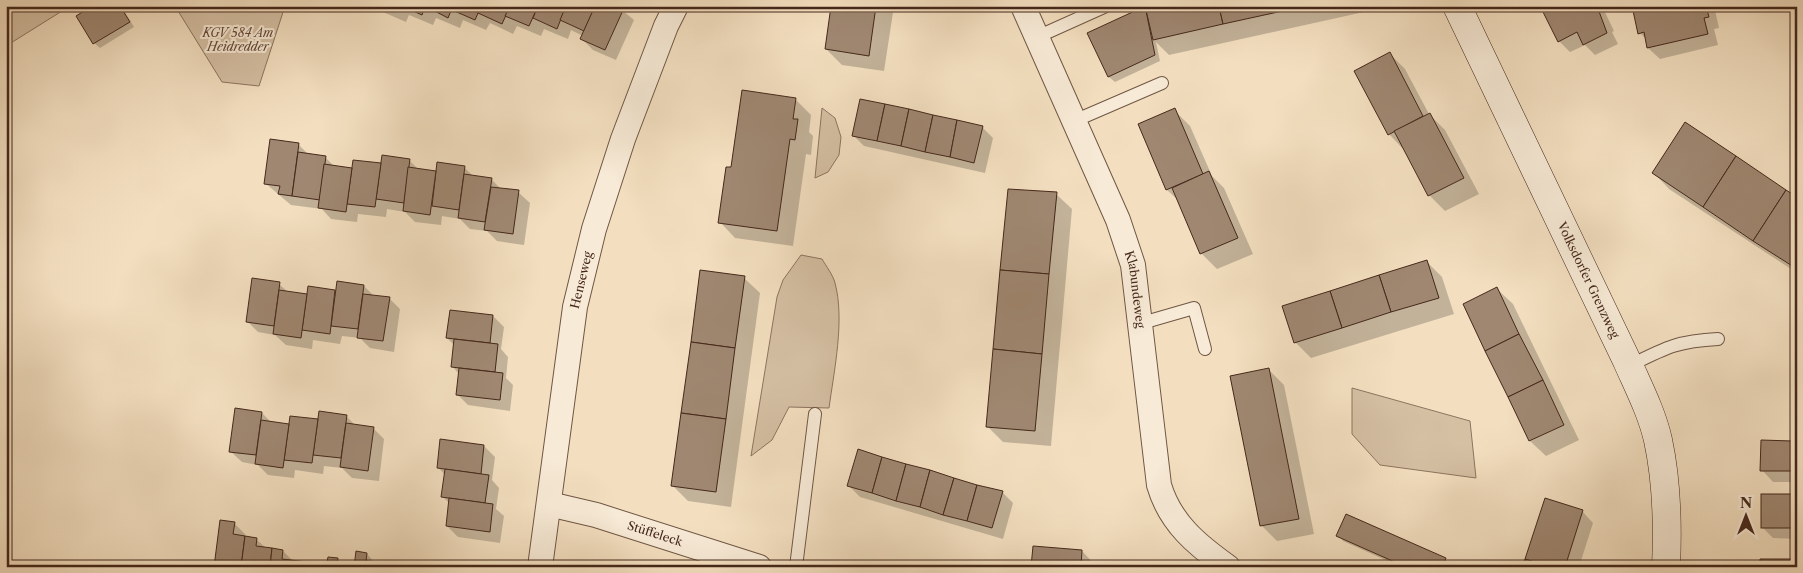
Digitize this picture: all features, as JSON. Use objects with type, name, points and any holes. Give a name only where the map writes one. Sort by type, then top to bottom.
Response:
[{"type":"street","name":"Henseweg","points":[[540,567],[575,307],[594,229],[624,139],[666,26],[676,6]]},
{"type":"street","name":"Klabundeweg","points":[[1023,6],[1118,220],[1134,265],[1159,485],[1163,499],[1173,517],[1187,533],[1203,549],[1228,567]]},
{"type":"street","name":"Volksdorfer Grenzweg","points":[[1457,6],[1629,366],[1658,439],[1669,519],[1666,567]]},
{"type":"street","name":"Stüffeleck","points":[[549,504],[596,515],[759,567]]},
{"type":"lane","points":[[1037,37],[1106,6]]},
{"type":"lane","points":[[1074,121],[1162,83]]},
{"type":"lane","points":[[1142,323],[1194,308],[1205,348]]},
{"type":"lane","points":[[1629,366],[1668,346],[1684,341],[1718,339]]},
{"type":"lane","points":[[796,567],[815,414]]},
{"type":"green space","points":[[6,6],[70,6],[6,46]]},
{"type":"green space","name":"KGV 584 Am Heidredder","points":[[175,6],[285,6],[259,86],[222,82]]},
{"type":"green space","points":[[822,108],[835,118],[841,137],[839,155],[828,172],[815,178]]},
{"type":"green space","points":[[801,255],[822,259],[834,280],[838,297],[838,346],[829,408],[789,407],[772,440],[751,456],[777,297],[783,280]]},
{"type":"green space","points":[[1352,388],[1470,421],[1476,478],[1380,465],[1352,434]]},
{"type":"building","points":[[92,6],[120,6],[130,22],[93,44],[76,16]]},
{"type":"building","points":[[381,6],[397,6],[394,12]]},
{"type":"building","points":[[402,6],[425,6],[422,15]]},
{"type":"building","points":[[425,6],[453,6],[448,18]]},
{"type":"building","points":[[453,6],[481,6],[475,20],[452,10]]},
{"type":"building","points":[[481,6],[510,6],[502,24],[478,13]]},
{"type":"building","points":[[510,6],[538,6],[529,26],[505,16]]},
{"type":"building","points":[[538,6],[566,6],[557,29],[533,18]]},
{"type":"building","points":[[566,6],[595,6],[584,31],[560,20]]},
{"type":"building","points":[[595,6],[624,8],[605,50],[580,39]]},
{"type":"building","points":[[831,6],[876,6],[869,56],[825,49]]},
{"type":"building","points":[[1145,6],[1219,6],[1223,24],[1153,40]]},
{"type":"building","points":[[1219,6],[1277,6],[1278,12],[1223,24]]},
{"type":"building","points":[[1277,6],[1306,6],[1278,12]]},
{"type":"building","points":[[1546,6],[1597,6],[1607,33],[1583,45],[1577,32],[1558,42],[1541,8]]},
{"type":"building","points":[[1632,6],[1706,6],[1709,17],[1704,18],[1708,34],[1647,48],[1644,32],[1638,34]]},
{"type":"building","points":[[1139,9],[1140,12],[1146,11],[1155,55],[1108,77],[1087,33]]},
{"type":"building","points":[[1390,52],[1423,116],[1388,135],[1354,71]]},
{"type":"building","points":[[742,90],[796,98],[793,119],[798,119],[795,140],[790,139],[777,231],[718,223],[726,167],[731,167]]},
{"type":"building","points":[[860,99],[885,104],[877,141],[852,136]]},
{"type":"building","points":[[885,104],[909,109],[901,146],[877,141]]},
{"type":"building","points":[[1175,108],[1203,174],[1166,190],[1138,124]]},
{"type":"building","points":[[909,109],[933,115],[925,152],[901,146]]},
{"type":"building","points":[[1430,113],[1464,178],[1428,196],[1394,131]]},
{"type":"building","points":[[933,115],[957,120],[950,157],[925,152]]},
{"type":"building","points":[[957,120],[983,126],[974,163],[950,157]]},
{"type":"building","points":[[1685,122],[1736,156],[1703,207],[1652,173]]},
{"type":"building","points":[[270,139],[299,143],[292,196],[278,194],[280,186],[264,184]]},
{"type":"building","points":[[298,152],[326,156],[320,200],[292,196]]},
{"type":"building","points":[[382,155],[410,159],[404,203],[376,199]]},
{"type":"building","points":[[1736,156],[1786,190],[1753,241],[1703,207]]},
{"type":"building","points":[[353,160],[381,163],[375,207],[347,204]]},
{"type":"building","points":[[437,162],[465,166],[459,210],[432,206]]},
{"type":"building","points":[[324,164],[352,168],[346,212],[318,208]]},
{"type":"building","points":[[408,167],[436,171],[430,215],[403,211]]},
{"type":"building","points":[[1209,171],[1238,238],[1200,254],[1172,188]]},
{"type":"building","points":[[464,174],[492,178],[485,222],[458,218]]},
{"type":"building","points":[[491,187],[519,190],[513,234],[484,230]]},
{"type":"building","points":[[1008,189],[1057,192],[1049,274],[1000,270]]},
{"type":"building","points":[[1786,190],[1797,197],[1797,269],[1753,241]]},
{"type":"building","points":[[1427,260],[1439,298],[1391,312],[1379,275]]},
{"type":"building","points":[[700,270],[745,276],[735,348],[691,342]]},
{"type":"building","points":[[1000,270],[1049,274],[1042,354],[993,349]]},
{"type":"building","points":[[1379,275],[1391,312],[1342,328],[1330,291]]},
{"type":"building","points":[[252,278],[280,282],[274,326],[246,322]]},
{"type":"building","points":[[337,281],[364,285],[358,329],[331,326]]},
{"type":"building","points":[[308,286],[335,290],[330,334],[302,330]]},
{"type":"building","points":[[1497,287],[1519,334],[1485,351],[1463,304]]},
{"type":"building","points":[[279,290],[307,294],[301,338],[273,334]]},
{"type":"building","points":[[1330,291],[1342,328],[1294,343],[1282,306]]},
{"type":"building","points":[[363,294],[390,297],[383,341],[357,338]]},
{"type":"building","points":[[450,310],[493,315],[490,343],[446,338]]},
{"type":"building","points":[[1519,334],[1543,380],[1508,397],[1485,351]]},
{"type":"building","points":[[454,339],[498,344],[495,372],[451,367]]},
{"type":"building","points":[[691,342],[735,348],[726,419],[681,413]]},
{"type":"building","points":[[993,349],[1042,354],[1035,431],[986,427]]},
{"type":"building","points":[[459,368],[503,373],[500,400],[456,395]]},
{"type":"building","points":[[1269,368],[1299,519],[1260,526],[1230,376]]},
{"type":"building","points":[[1543,380],[1564,425],[1529,441],[1508,397]]},
{"type":"building","points":[[235,408],[262,412],[256,455],[229,452]]},
{"type":"building","points":[[319,411],[347,415],[341,458],[313,455]]},
{"type":"building","points":[[681,413],[726,419],[716,492],[671,486]]},
{"type":"building","points":[[290,416],[318,419],[312,463],[284,460]]},
{"type":"building","points":[[261,420],[289,424],[283,468],[255,464]]},
{"type":"building","points":[[346,423],[374,427],[368,471],[340,467]]},
{"type":"building","points":[[440,439],[484,445],[481,474],[437,468]]},
{"type":"building","points":[[1761,440],[1792,441],[1792,471],[1760,471]]},
{"type":"building","points":[[1792,441],[1797,441],[1797,471],[1792,471]]},
{"type":"building","points":[[858,449],[882,457],[872,493],[847,486]]},
{"type":"building","points":[[882,457],[906,464],[896,501],[872,493]]},
{"type":"building","points":[[906,464],[930,470],[920,507],[896,501]]},
{"type":"building","points":[[445,469],[489,475],[485,503],[441,497]]},
{"type":"building","points":[[930,470],[954,478],[943,515],[920,507]]},
{"type":"building","points":[[954,478],[977,485],[967,521],[943,515]]},
{"type":"building","points":[[977,485],[1003,491],[992,528],[967,521]]},
{"type":"building","points":[[1761,494],[1793,494],[1793,528],[1761,528]]},
{"type":"building","points":[[1793,494],[1797,494],[1797,528],[1793,528]]},
{"type":"building","points":[[449,498],[493,504],[490,532],[446,526]]},
{"type":"building","points":[[1545,498],[1583,510],[1565,567],[1550,567],[1525,559]]},
{"type":"building","points":[[1346,514],[1446,558],[1442,567],[1406,567],[1336,536]]},
{"type":"building","points":[[220,520],[235,522],[233,534],[245,536],[241,567],[214,567]]},
{"type":"building","points":[[245,536],[257,538],[256,546],[272,548],[270,567],[241,567]]},
{"type":"building","points":[[1033,546],[1082,550],[1081,567],[1031,567]]},
{"type":"building","points":[[272,548],[283,550],[282,559],[299,561],[298,567],[270,567]]},
{"type":"building","points":[[356,551],[367,553],[366,561],[383,563],[382,567],[354,567]]},
{"type":"building","points":[[328,557],[338,558],[337,566],[345,567],[326,567]]},
{"type":"building","points":[[1525,559],[1550,567],[1522,567]]},
{"type":"building","points":[[1760,559],[1794,559],[1794,566],[1797,567],[1760,567]]},
{"type":"building","points":[[299,561],[309,562],[308,567],[298,567]]},
{"type":"building","points":[[383,563],[394,565],[393,567],[382,567]]}]
